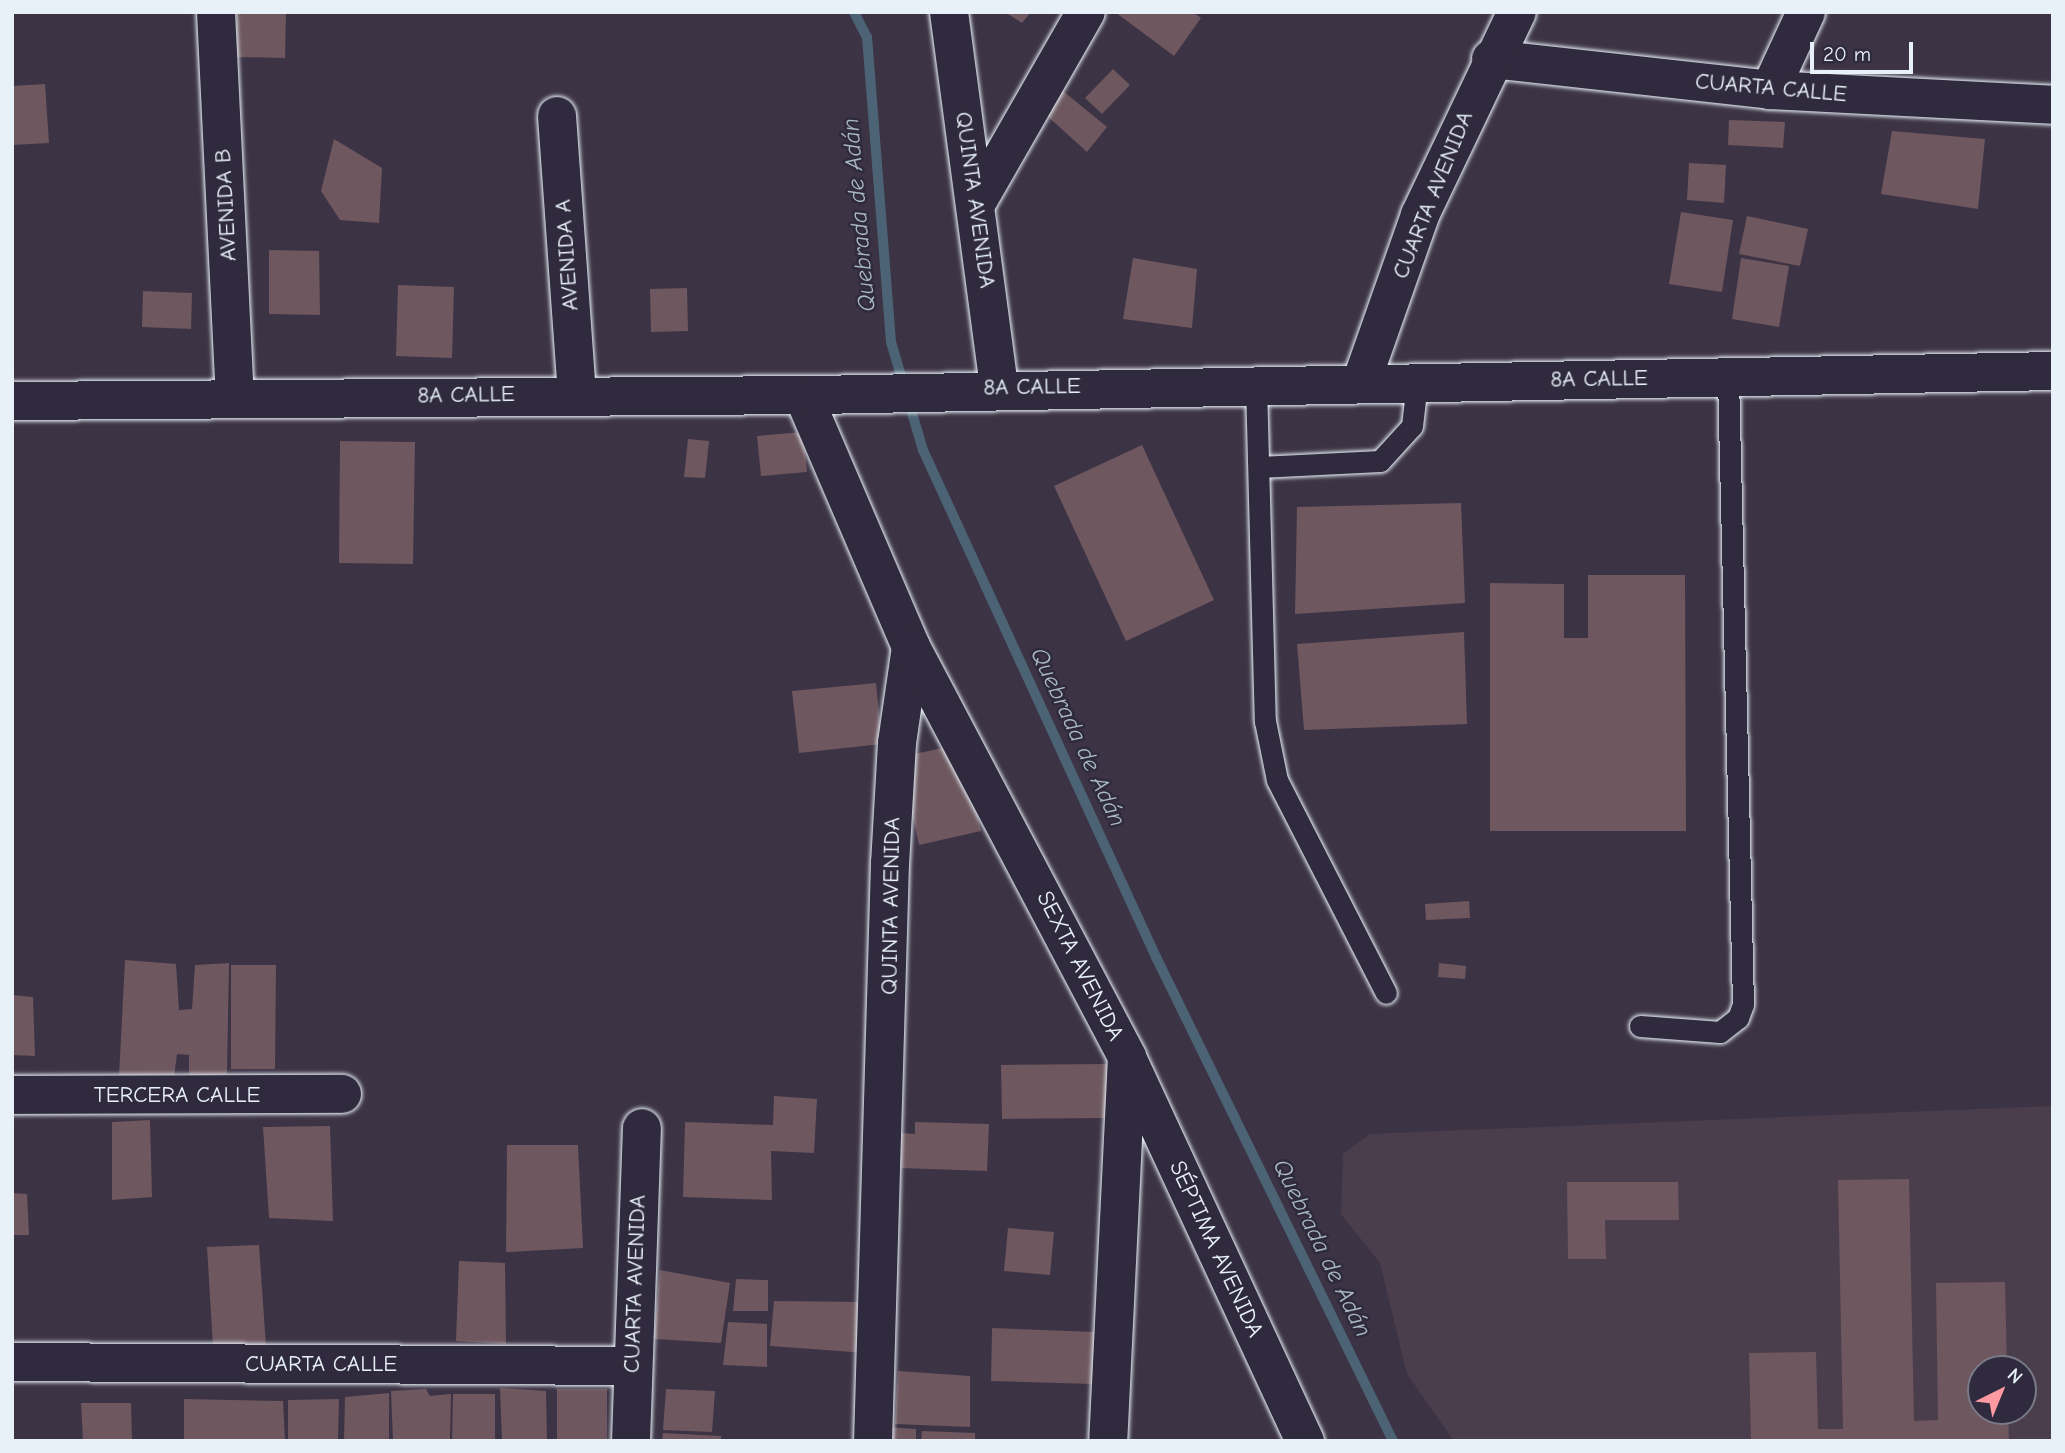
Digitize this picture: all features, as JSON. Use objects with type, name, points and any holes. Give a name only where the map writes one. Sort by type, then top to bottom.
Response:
[{"type":"street","name":"AVENIDA B","points":[[216,12],[235,398]]},
{"type":"street","name":"QUINTA AVENIDA","points":[[949,12],[977,202],[987,388]]},
{"type":"street","points":[[977,202],[1086,12]]},
{"type":"street","name":"CUARTA AVENIDA","points":[[1361,383],[1420,215],[1491,59],[1517,12]]},
{"type":"street","points":[[1770,90],[1807,12]]},
{"type":"street","name":"CUARTA CALLE","points":[[1491,59],[1770,90],[2053,105]]},
{"type":"street","name":"AVENIDA A","points":[[557,116],[577,393]]},
{"type":"street","name":"8A CALLE","points":[[12,401],[577,393],[809,395],[987,388],[2053,372]]},
{"type":"street","points":[[809,395],[911,647]]},
{"type":"street","name":"QUINTA AVENIDA","points":[[873,1441],[890,863],[897,744],[911,647]]},
{"type":"street","name":"SEXTA AVENIDA","points":[[911,647],[1127,1057],[1108,1441]]},
{"type":"street","name":"SÉPTIMA AVENIDA","points":[[1127,1057],[1305,1441]]},
{"type":"street","name":"TERCERA CALLE","points":[[12,1095],[342,1094]]},
{"type":"street","name":"CUARTA AVENIDA","points":[[631,1441],[630,1366],[642,1128]]},
{"type":"street","name":"CUARTA CALLE","points":[[12,1362],[630,1366]]},
{"type":"lane","points":[[1640,1026],[1720,1032],[1738,1018],[1743,1004],[1728,377]]},
{"type":"lane","points":[[1259,467],[1380,461],[1412,426],[1417,383]]},
{"type":"lane","points":[[1255,384],[1265,721],[1277,780],[1386,993]]},
{"type":"shaded area","points":[[2053,1106],[2053,1441],[1454,1441],[1407,1374],[1380,1263],[1341,1214],[1343,1154],[1370,1134]]},
{"type":"building","points":[[237,12],[286,12],[285,58],[236,57]]},
{"type":"building","points":[[1005,12],[1031,12],[1022,23]]},
{"type":"building","points":[[1115,12],[1193,12],[1201,18],[1174,56]]},
{"type":"building","points":[[1113,69],[1130,85],[1102,114],[1085,98]]},
{"type":"building","points":[[45,84],[49,143],[12,145],[12,86]]},
{"type":"building","points":[[1063,91],[1107,127],[1087,152],[1044,113]]},
{"type":"building","points":[[1729,120],[1785,122],[1783,148],[1728,145]]},
{"type":"building","points":[[1892,131],[1985,139],[1978,209],[1881,194]]},
{"type":"building","points":[[334,139],[382,168],[379,223],[340,220],[321,191]]},
{"type":"building","points":[[1689,163],[1726,165],[1724,203],[1687,200]]},
{"type":"building","points":[[1681,212],[1733,220],[1722,292],[1669,284]]},
{"type":"building","points":[[1747,216],[1808,229],[1800,266],[1739,254]]},
{"type":"building","points":[[269,250],[319,251],[320,315],[269,314]]},
{"type":"building","points":[[1133,258],[1197,269],[1192,328],[1123,319]]},
{"type":"building","points":[[1741,258],[1789,266],[1779,327],[1732,319]]},
{"type":"building","points":[[398,285],[454,287],[452,358],[396,356]]},
{"type":"building","points":[[687,288],[688,331],[651,332],[650,289]]},
{"type":"building","points":[[143,291],[192,293],[191,329],[142,327]]},
{"type":"building","points":[[803,432],[807,472],[761,476],[757,436]]},
{"type":"building","points":[[688,439],[709,441],[705,478],[684,477]]},
{"type":"building","points":[[340,441],[415,442],[413,564],[339,563]]},
{"type":"building","points":[[1142,445],[1214,600],[1126,641],[1054,486]]},
{"type":"building","points":[[1461,503],[1465,603],[1295,614],[1297,507]]},
{"type":"building","points":[[1588,575],[1685,575],[1686,831],[1490,831],[1490,583],[1564,584],[1564,638],[1588,638]]},
{"type":"building","points":[[1464,632],[1467,724],[1304,730],[1297,644]]},
{"type":"building","points":[[876,683],[882,744],[799,753],[792,691]]},
{"type":"building","points":[[961,744],[981,831],[919,845],[900,757]]},
{"type":"building","points":[[1469,901],[1470,918],[1426,920],[1425,904]]},
{"type":"building","points":[[125,960],[176,964],[179,1010],[192,1009],[195,965],[229,963],[227,1074],[189,1078],[189,1055],[177,1054],[174,1077],[119,1076]]},
{"type":"building","points":[[1439,963],[1466,966],[1465,979],[1438,977]]},
{"type":"building","points":[[231,965],[276,965],[275,1069],[231,1069]]},
{"type":"building","points":[[12,995],[33,997],[35,1056],[12,1055]]},
{"type":"building","points":[[1107,1064],[1108,1118],[1002,1119],[1001,1065]]},
{"type":"building","points":[[774,1096],[817,1099],[814,1153],[771,1151],[772,1200],[683,1197],[685,1122],[773,1125]]},
{"type":"building","points":[[150,1120],[152,1197],[112,1200],[112,1122]]},
{"type":"building","points":[[915,1122],[989,1124],[987,1171],[900,1168],[901,1133],[915,1134]]},
{"type":"building","points":[[330,1126],[333,1221],[269,1218],[263,1127]]},
{"type":"building","points":[[507,1145],[578,1145],[583,1248],[506,1252]]},
{"type":"building","points":[[1909,1179],[1914,1421],[1938,1420],[1936,1283],[2005,1282],[2007,1355],[1967,1355],[1967,1425],[2008,1425],[2009,1441],[1751,1441],[1749,1353],[1816,1352],[1818,1429],[1843,1429],[1838,1180]]},
{"type":"building","points":[[1567,1182],[1678,1182],[1679,1220],[1605,1220],[1606,1259],[1568,1259]]},
{"type":"building","points":[[12,1193],[27,1194],[29,1235],[12,1235]]},
{"type":"building","points":[[1008,1228],[1054,1232],[1050,1275],[1004,1271]]},
{"type":"building","points":[[259,1245],[266,1346],[213,1346],[207,1247]]},
{"type":"building","points":[[459,1261],[505,1263],[506,1344],[456,1341]]},
{"type":"building","points":[[660,1270],[730,1283],[721,1343],[654,1339]]},
{"type":"building","points":[[736,1279],[768,1280],[768,1311],[733,1311]]},
{"type":"building","points":[[774,1301],[867,1302],[866,1353],[770,1346]]},
{"type":"building","points":[[728,1322],[767,1324],[767,1367],[723,1365]]},
{"type":"building","points":[[992,1328],[1095,1332],[1093,1384],[991,1381]]},
{"type":"building","points":[[898,1371],[970,1376],[970,1427],[895,1424]]},
{"type":"building","points":[[500,1388],[546,1391],[547,1441],[502,1441]]},
{"type":"building","points":[[426,1389],[430,1396],[451,1394],[450,1441],[393,1441],[391,1391]]},
{"type":"building","points":[[557,1389],[607,1389],[607,1441],[557,1441]]},
{"type":"building","points":[[666,1389],[715,1391],[712,1432],[663,1430]]},
{"type":"building","points":[[389,1393],[389,1441],[344,1441],[345,1397]]},
{"type":"building","points":[[453,1394],[495,1394],[495,1441],[452,1441]]},
{"type":"building","points":[[184,1399],[283,1401],[285,1441],[184,1441]]},
{"type":"building","points":[[339,1399],[338,1441],[288,1441],[288,1400]]},
{"type":"building","points":[[81,1403],[131,1403],[132,1441],[83,1441]]},
{"type":"building","points":[[886,1427],[916,1429],[916,1441],[886,1441]]},
{"type":"building","points":[[922,1431],[975,1433],[975,1441],[921,1441]]},
{"type":"building","points":[[663,1433],[721,1436],[721,1441],[662,1441]]},
{"type":"waterway","name":"Quebrada de Adán","points":[[854,12],[867,37],[891,342],[923,450],[1156,957],[1393,1441]]}]
